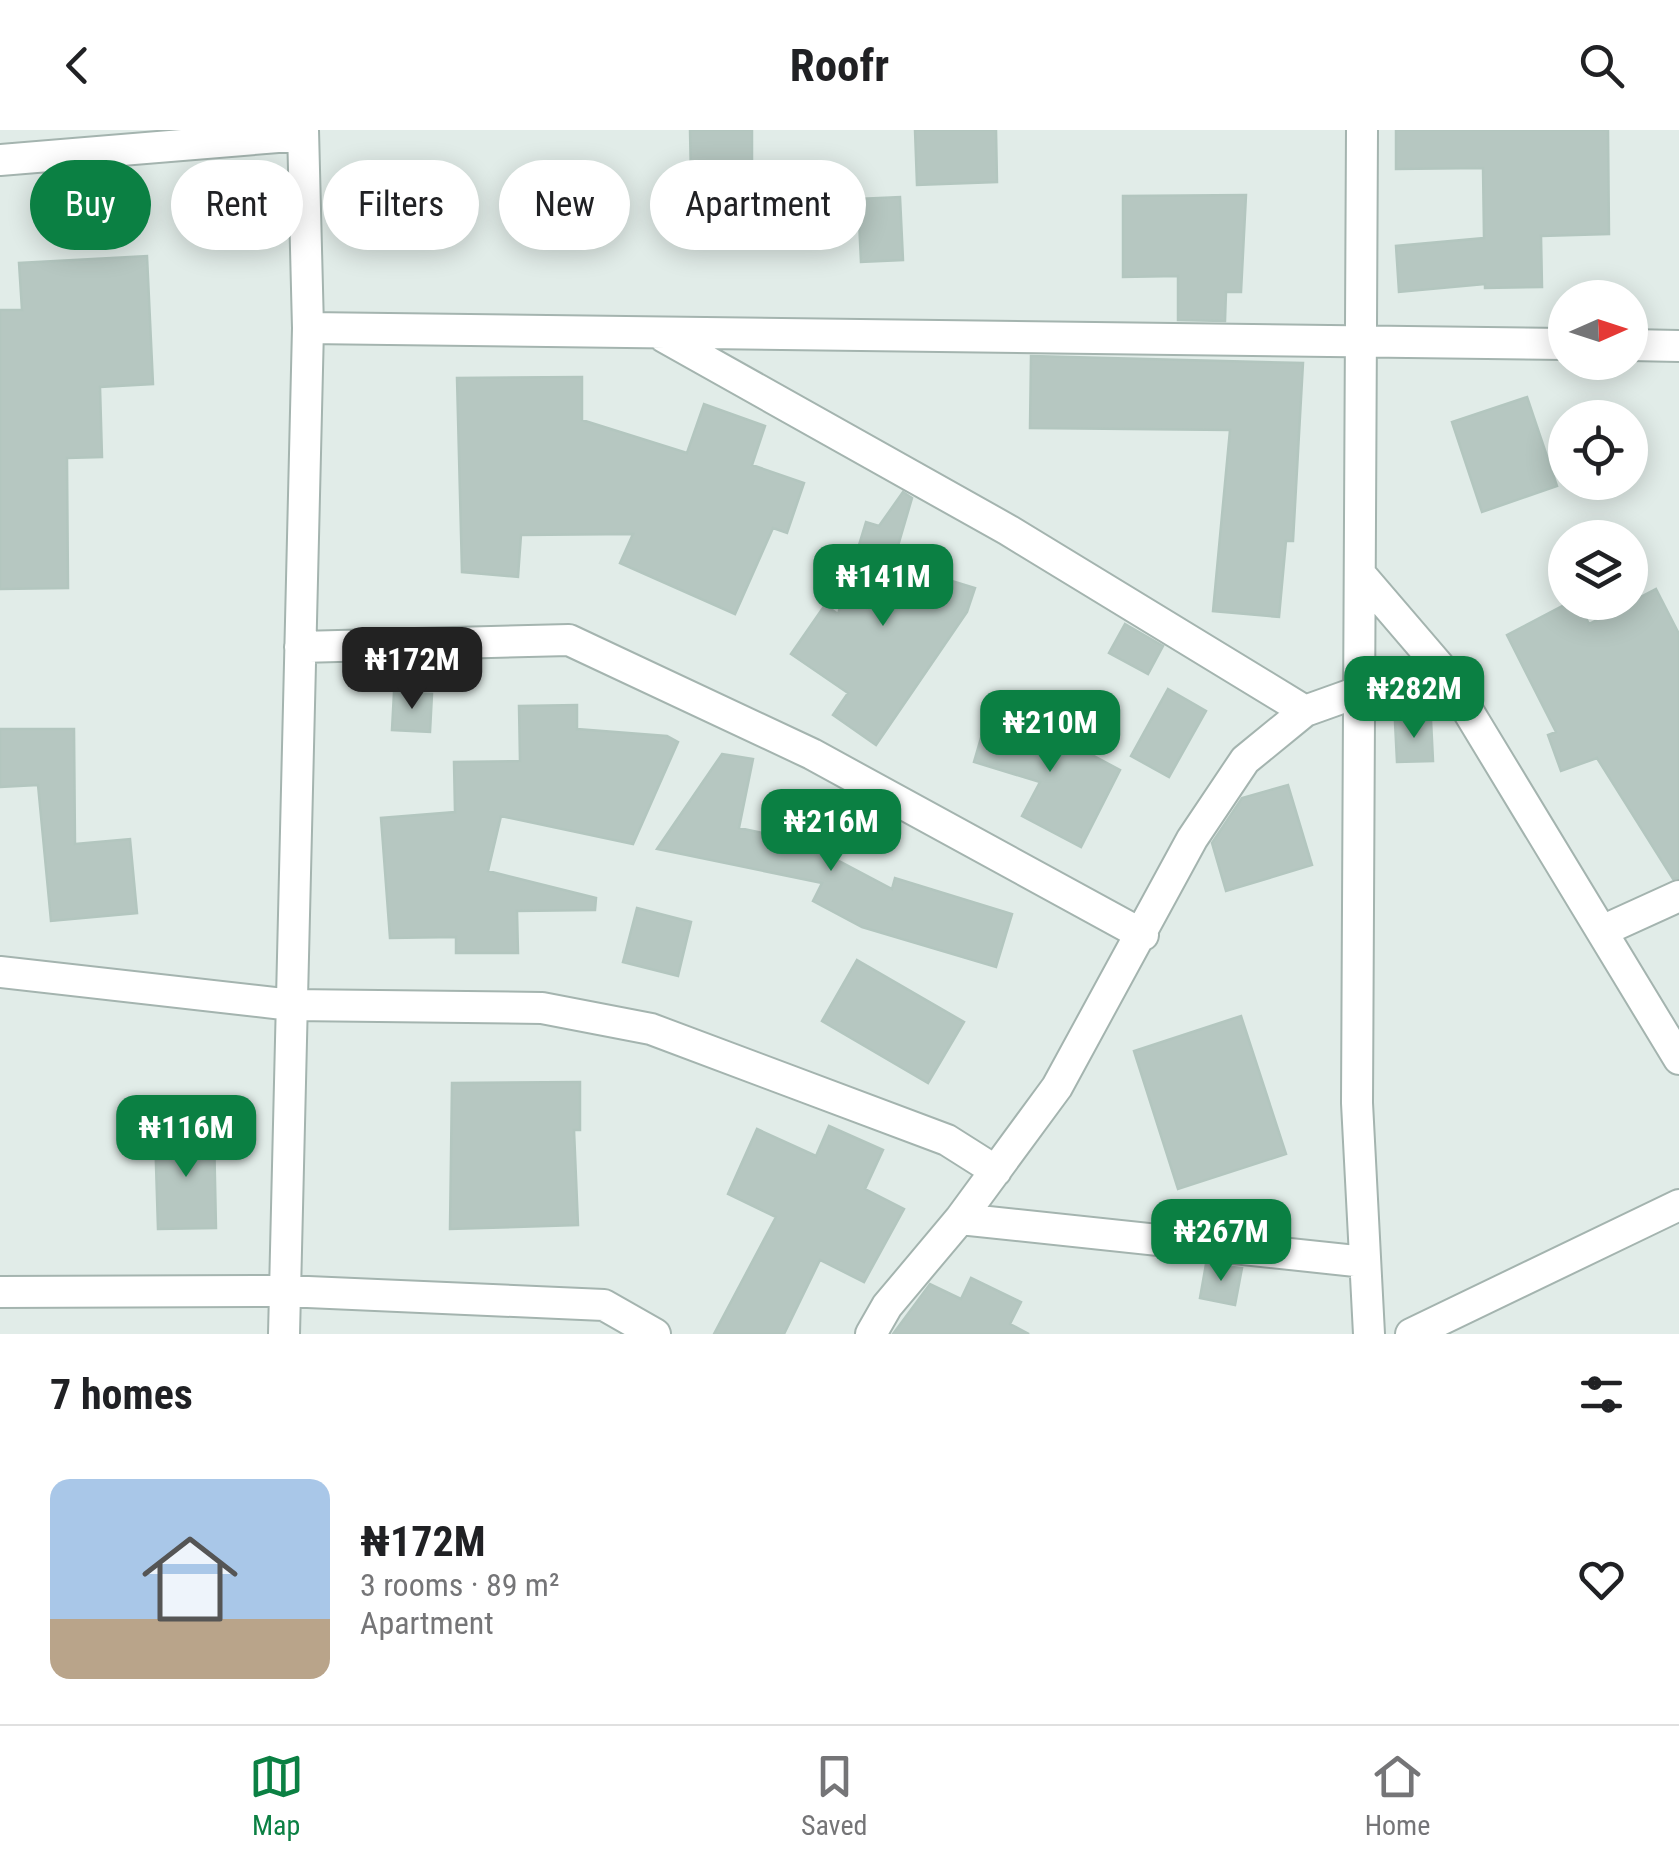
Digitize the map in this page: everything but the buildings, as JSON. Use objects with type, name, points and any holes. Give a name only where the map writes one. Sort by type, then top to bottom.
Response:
[{"type":"street","points":[[1362,130],[1357,1103],[1369,1334]]},
{"type":"street","points":[[0,160],[303,132],[308,328],[284,1334]]},
{"type":"street","points":[[308,328],[501,328],[661,336],[834,332],[1548,344]]},
{"type":"street","points":[[661,336],[1008,530],[1305,710]]},
{"type":"street","points":[[1648,345],[1679,346]]},
{"type":"street","points":[[1361,575],[1445,673],[1679,1058]]},
{"type":"street","points":[[300,647],[569,640],[812,754],[1143,935]]},
{"type":"street","points":[[871,1334],[887,1306],[996,1172],[1057,1087],[1143,935],[1192,838],[1245,760],[1305,710],[1360,691]]},
{"type":"street","points":[[1602,930],[1679,896]]},
{"type":"street","points":[[0,972],[292,1005],[542,1008],[651,1029],[948,1140],[996,1172]]},
{"type":"street","points":[[1410,1334],[1679,1204]]},
{"type":"street","points":[[960,1218],[1365,1262]]},
{"type":"street","points":[[0,1292],[286,1290],[604,1305],[656,1334]]}]
